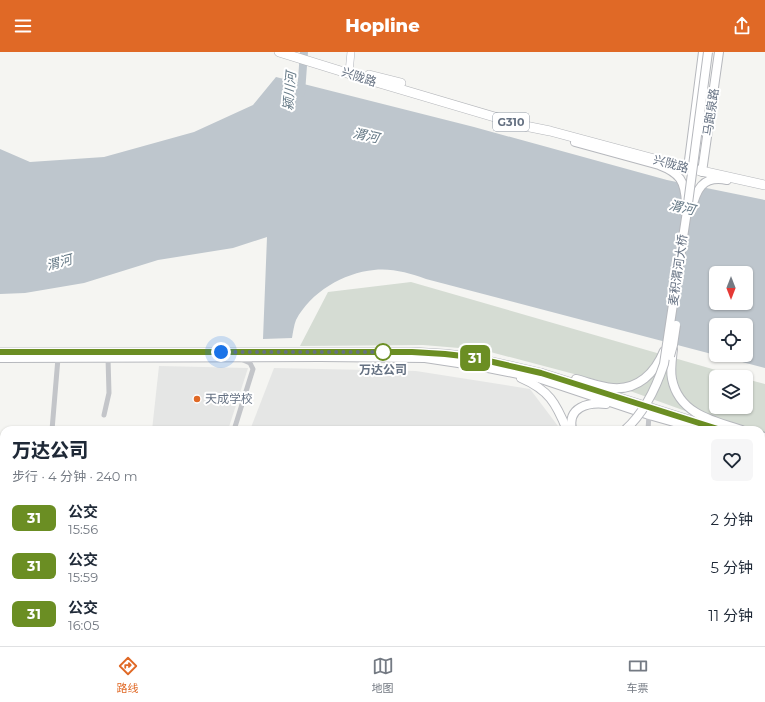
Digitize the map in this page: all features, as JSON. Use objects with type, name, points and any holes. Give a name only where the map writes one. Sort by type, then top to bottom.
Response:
[{"type":"highway","name":"G310","points":[[279,52],[336,69]]},
{"type":"highway","name":"兴陇路","points":[[336,69],[381,77],[478,107],[765,185]]},
{"type":"highway","name":"兴陇路","points":[[336,69],[525,126],[688,165]]},
{"type":"highway","name":"兴陇路","points":[[703,169],[765,180]]},
{"type":"main road","points":[[347,52],[348,71]]},
{"type":"main road","points":[[348,71],[351,52]]},
{"type":"main road","name":"马跑泉路","points":[[688,165],[703,52]]},
{"type":"main road","name":"麦积渭河大桥","points":[[689,211],[708,52]]},
{"type":"main road","name":"麦积渭河大桥","points":[[632,426],[652,400],[665,370],[712,52]]},
{"type":"main road","name":"马跑泉路","points":[[703,169],[718,52]]},
{"type":"main road","points":[[525,126],[550,136],[659,165],[675,172],[684,185],[689,211]]},
{"type":"main road","points":[[689,211],[694,196],[698,190],[707,181],[713,179],[721,179],[765,188]]},
{"type":"main road","points":[[0,352],[412,352],[497,358],[537,367],[604,387],[623,388],[640,382],[654,370],[670,344]]},
{"type":"main road","points":[[670,344],[672,378],[680,398],[686,406],[700,416],[730,426]]},
{"type":"main road","name":"麦积渭河大桥","points":[[628,426],[648,401],[664,364],[670,344]]},
{"type":"main road","points":[[471,357],[541,373],[708,426]]},
{"type":"main road","points":[[0,358],[425,358],[538,378],[648,415],[688,426]]},
{"type":"main road","points":[[506,372],[534,384],[546,392],[568,426]]},
{"type":"main road","points":[[569,426],[576,411],[589,403],[621,406]]},
{"type":"street","points":[[52,426],[58,358]]},
{"type":"street","points":[[104,415],[109,393],[108,358]]},
{"type":"street","points":[[235,426],[254,369],[250,364],[240,358]]},
{"type":"street","points":[[648,415],[648,426]]},
{"type":"shaded area","points":[[411,282],[716,370],[709,370],[709,414],[753,414],[753,381],[765,384],[765,426],[727,426],[608,383],[483,350],[423,345],[300,346],[328,292]]},
{"type":"shaded area","name":"天成学校","points":[[159,366],[248,368],[229,426],[152,426]]},
{"type":"shaded area","points":[[274,368],[416,371],[530,389],[558,426],[252,426]]},
{"type":"water","name":"渭河","points":[[276,77],[474,127],[667,180],[765,200],[765,368],[742,362],[753,362],[753,318],[709,318],[709,353],[394,270],[374,270],[362,272],[340,280],[319,293],[302,310],[296,320],[292,338],[263,339],[267,237],[233,248],[158,260],[84,283],[25,293],[0,294],[0,149],[30,162],[104,157],[194,132],[253,105]]},
{"type":"waterway","name":"颍川河","points":[[301,93],[304,52]]},
{"type":"bus line","name":"31","points":[[0,352],[412,352],[445,354],[471,357],[541,373],[708,426]]},
{"type":"place","name":"万达公司","points":[[383,352]]},
{"type":"place","name":"天成学校","points":[[197,399]]},
{"type":"route","points":[[221,352],[383,352]]}]
